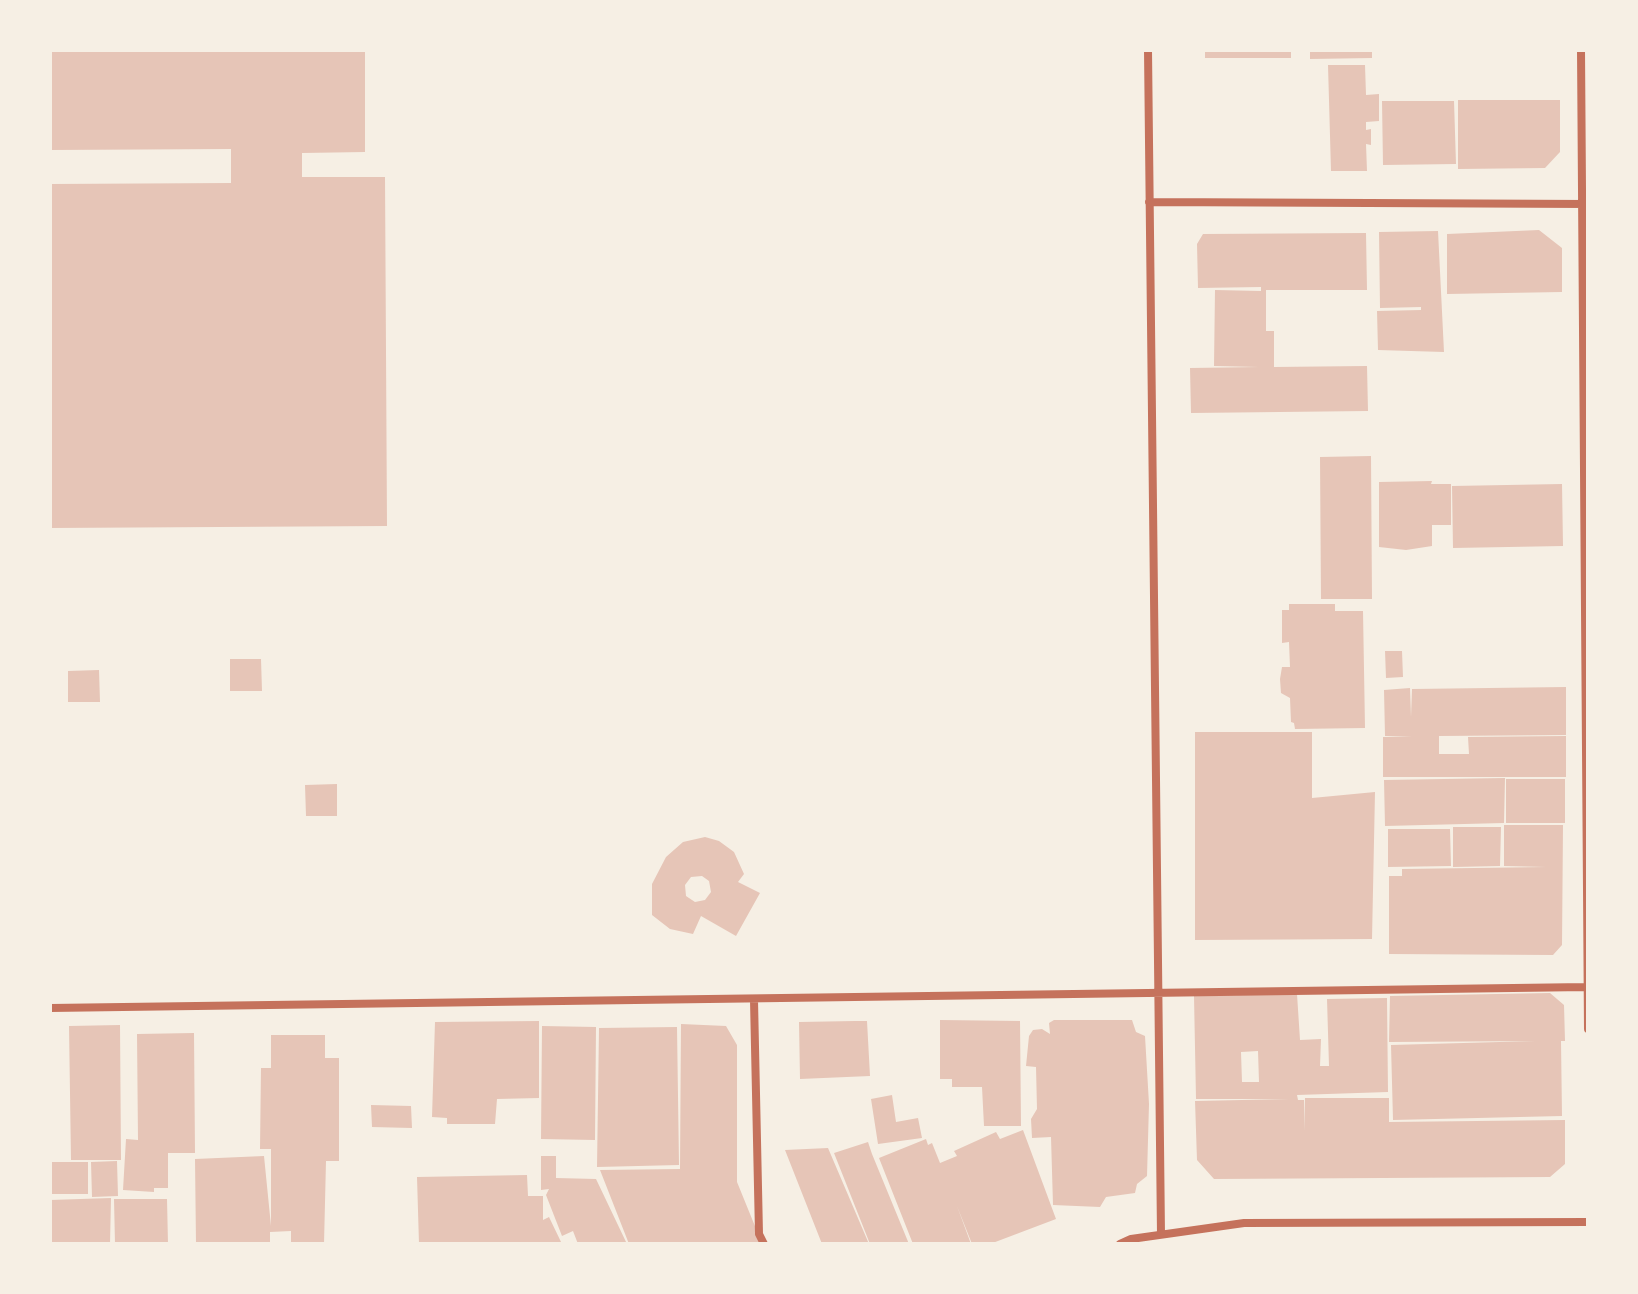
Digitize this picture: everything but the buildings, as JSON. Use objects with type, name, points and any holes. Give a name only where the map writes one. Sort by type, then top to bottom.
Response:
[{"type":"street","points":[[1148,50],[1161,1234]]},
{"type":"street","points":[[1581,50],[1585,204],[1588,1029]]},
{"type":"street","points":[[1149,202],[1585,204]]},
{"type":"street","points":[[50,1008],[1586,987]]},
{"type":"street","points":[[754,1000],[759,1234],[764,1244]]},
{"type":"street","points":[[1120,1244],[1161,1234],[1244,1223],[1588,1222]]}]
